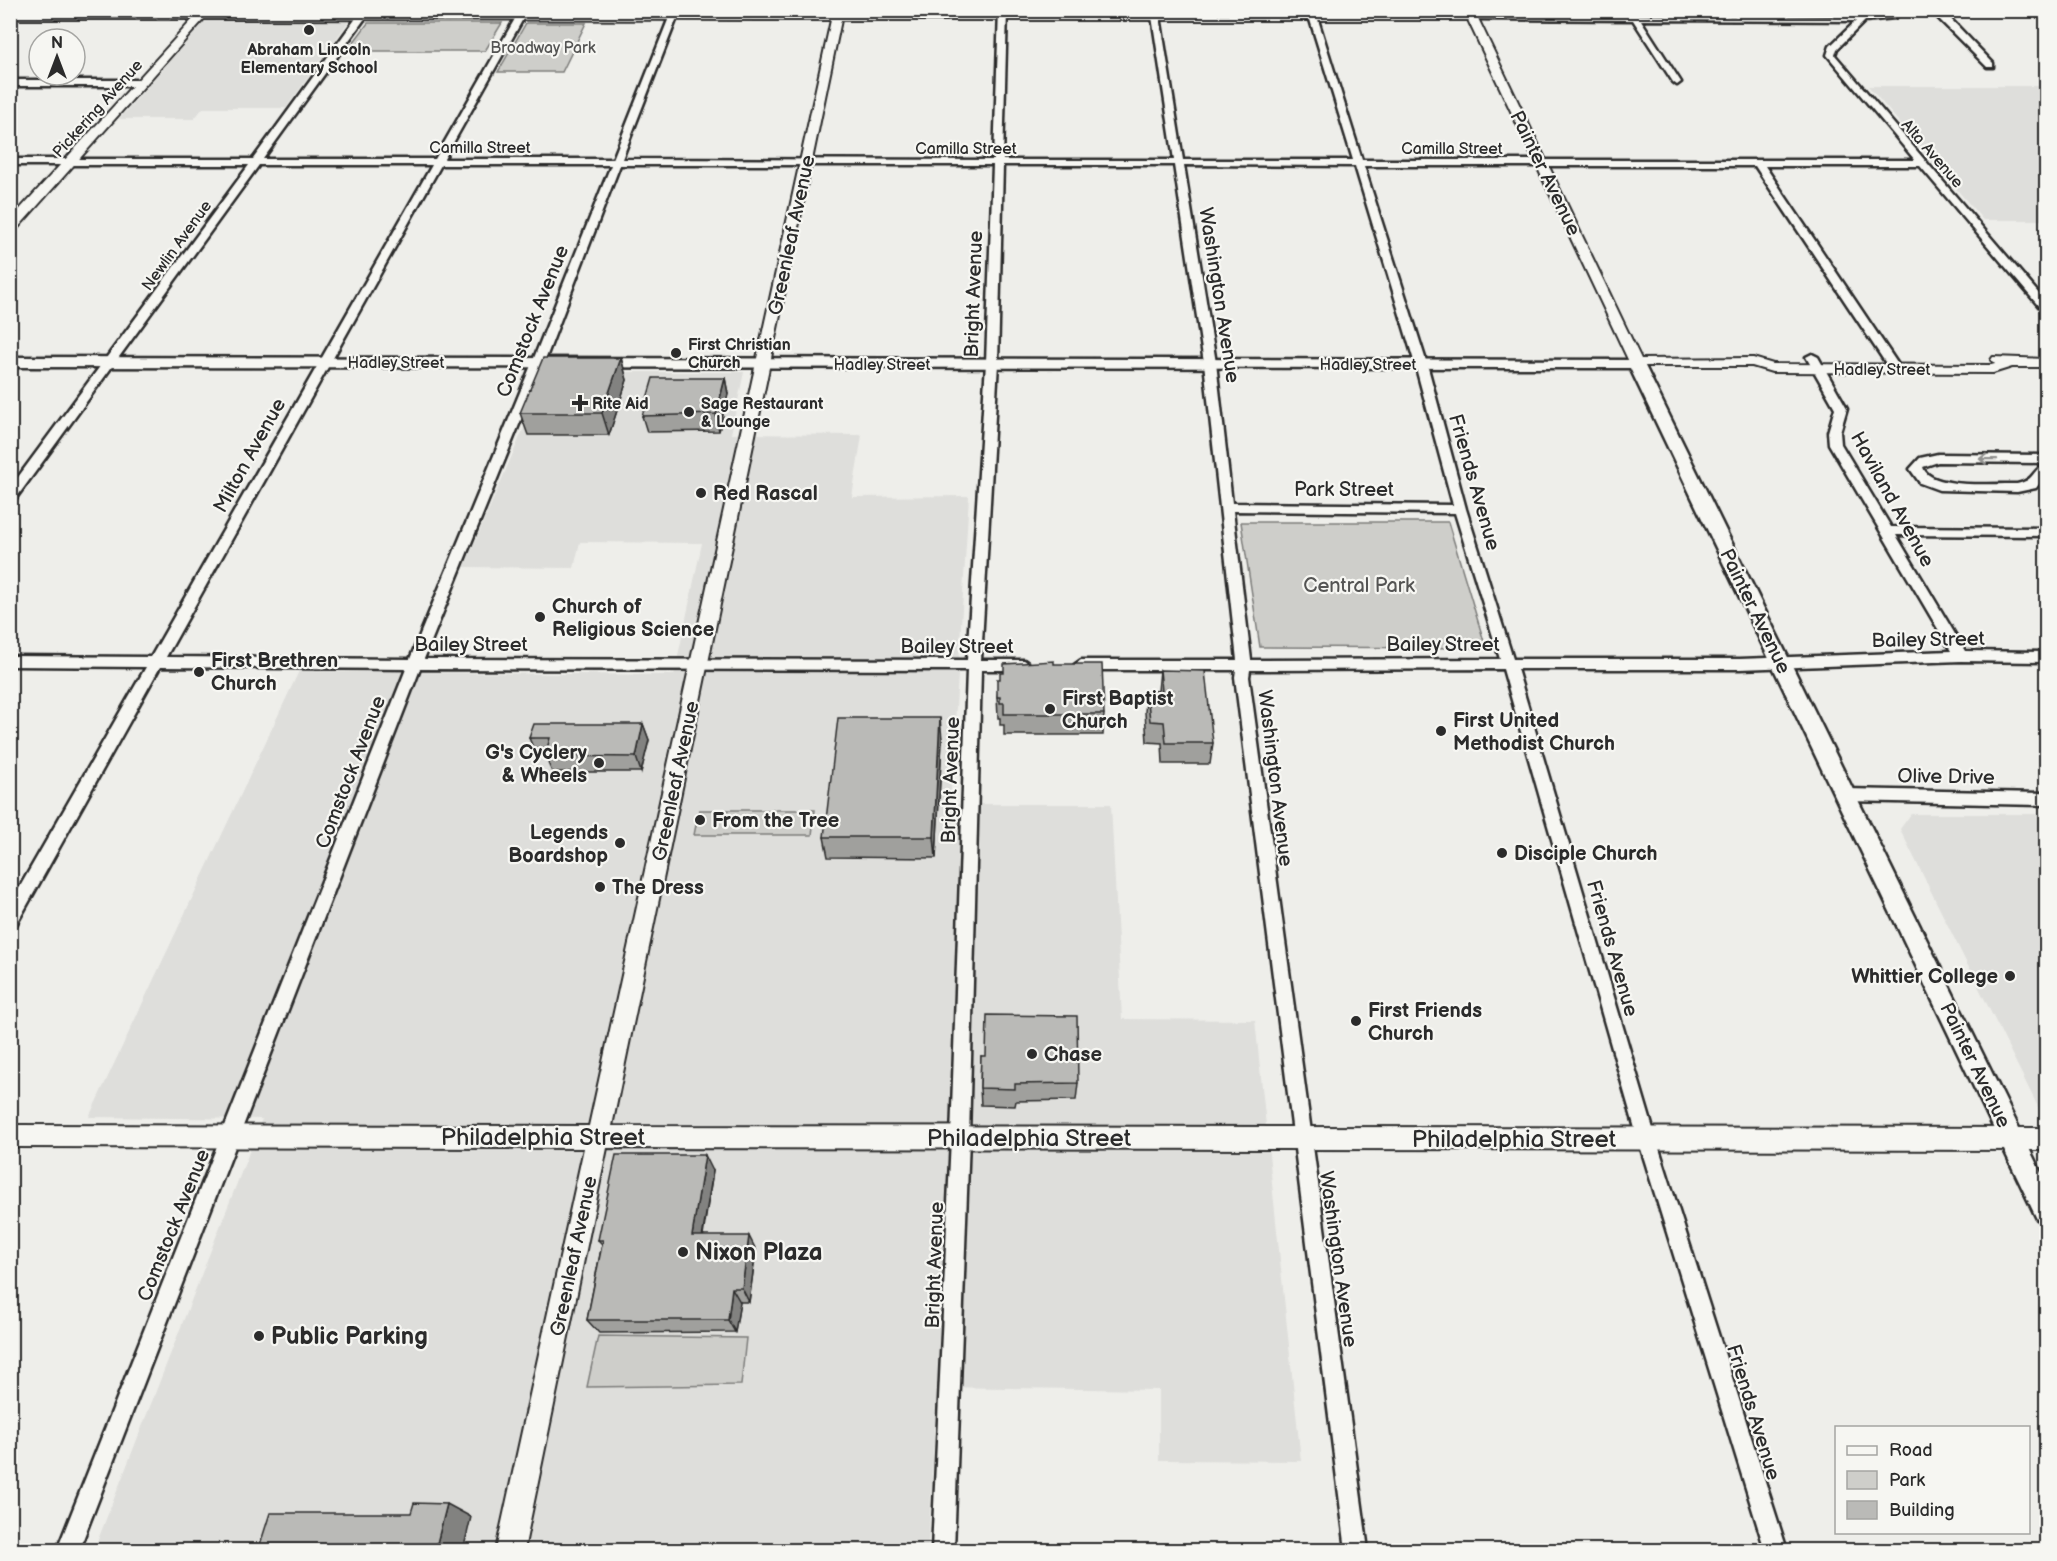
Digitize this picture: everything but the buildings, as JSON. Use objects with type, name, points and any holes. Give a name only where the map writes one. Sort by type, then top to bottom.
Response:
[{"type":"main road","name":"Hadley Street","points":[[10,362],[1636,363]]},
{"type":"main road","name":"Painter Avenue","points":[[1636,363],[2046,1210]]},
{"type":"street","points":[[1630,10],[1677,82]]},
{"type":"street","points":[[1785,10],[1792,19]]},
{"type":"street","points":[[10,16],[205,13],[1470,14],[1636,19],[1863,19],[1893,16],[1900,10]]},
{"type":"street","points":[[1934,10],[1944,17],[1990,65]]},
{"type":"street","name":"Pickering Avenue","points":[[10,228],[205,13]]},
{"type":"street","name":"Newlin Avenue","points":[[10,498],[365,13]]},
{"type":"street","name":"Milton Avenue","points":[[10,920],[523,13]]},
{"type":"street","name":"Comstock Avenue","points":[[68,1551],[415,663],[538,363],[675,13]]},
{"type":"street","name":"Greenleaf Avenue","points":[[510,1551],[837,13]]},
{"type":"street","name":"Bright Avenue","points":[[943,1551],[960,1138],[974,665],[992,363],[1003,14]]},
{"type":"street","name":"Washington Avenue","points":[[1156,14],[1210,363],[1244,663],[1242,677],[1357,1551]]},
{"type":"street","name":"Friends Avenue","points":[[1312,14],[1421,364],[1460,509],[1508,664],[1647,1139],[1776,1551]]},
{"type":"street","name":"Painter Avenue","points":[[1470,14],[1636,363]]},
{"type":"street","name":"Alta Avenue","points":[[1863,19],[1833,48],[1831,55],[2046,308]]},
{"type":"street","points":[[10,84],[142,83]]},
{"type":"street","name":"Camilla Street","points":[[10,162],[1922,163]]},
{"type":"street","points":[[1758,163],[1892,363]]},
{"type":"street","points":[[2034,294],[2046,294]]},
{"type":"street","name":"Hadley Street","points":[[1636,363],[1753,362],[1772,368],[1815,363],[1892,363],[1993,369],[2010,363],[2046,363]]},
{"type":"street","name":"Haviland Avenue","points":[[1815,363],[1841,408],[1834,432],[1836,444],[1961,656]]},
{"type":"street","points":[[2046,459],[1938,458],[1924,461],[1916,469],[1924,480],[1939,486],[2017,488],[2032,485],[2046,468]]},
{"type":"street","name":"Park Street","points":[[1228,507],[1460,509]]},
{"type":"street","points":[[1886,531],[2046,532]]},
{"type":"street","name":"Bailey Street","points":[[1065,665],[1781,662],[1961,656],[2046,657]]},
{"type":"street","name":"Bailey Street","points":[[10,661],[699,666],[1042,665]]},
{"type":"street","name":"Olive Drive","points":[[1845,795],[2046,799]]},
{"type":"street","name":"Philadelphia Street","points":[[10,1136],[2046,1140]]},
{"type":"shaded area","points":[[205,21],[349,21],[286,108],[203,108],[194,119],[119,119]]},
{"type":"shaded area","points":[[1868,86],[2046,86],[2046,220],[1983,220]]},
{"type":"shaded area","points":[[548,372],[744,372],[731,434],[862,435],[852,497],[969,496],[950,804],[1111,804],[1122,1019],[1255,1020],[1301,1461],[1159,1460],[1159,1390],[937,1387],[928,1550],[94,1550],[262,1119],[89,1117],[299,671],[674,675],[702,543],[580,542],[574,568],[464,567]]},
{"type":"shaded area","name":"Whittier College","points":[[1911,814],[2046,814],[2046,1123],[1900,829]]},
{"type":"green space","name":"Broadway Park","points":[[368,23],[502,23],[485,51],[347,51]]},
{"type":"green space","name":"Broadway Park","points":[[526,23],[586,23],[562,72],[498,72]]},
{"type":"green space","name":"Central Park","points":[[1241,522],[1448,522],[1486,648],[1260,647]]},
{"type":"green space","points":[[699,810],[815,810],[812,835],[694,835]]},
{"type":"green space","points":[[598,1336],[746,1338],[741,1385],[587,1387]]},
{"type":"place","name":"Abraham Lincoln Elementary School","points":[[309,30]]},
{"type":"place","name":"First Christian Church","points":[[676,353]]},
{"type":"place","name":"Rite Aid","points":[[580,403]]},
{"type":"place","name":"Sage Restaurant & Lounge","points":[[689,412]]},
{"type":"place","name":"Red Rascal","points":[[701,493]]},
{"type":"place","name":"Church of Religious Science","points":[[540,617]]},
{"type":"place","name":"First Brethren Church","points":[[199,672]]},
{"type":"place","name":"First Baptist Church","points":[[1050,709]]},
{"type":"place","name":"First United Methodist Church","points":[[1441,731]]},
{"type":"place","name":"G's Cyclery & Wheels","points":[[599,763]]},
{"type":"place","name":"From the Tree","points":[[700,820]]},
{"type":"place","name":"Legends Boardshop","points":[[620,843]]},
{"type":"place","name":"Disciple Church","points":[[1502,853]]},
{"type":"place","name":"The Dress","points":[[600,887]]},
{"type":"place","name":"Whittier College","points":[[2010,976]]},
{"type":"place","name":"First Friends Church","points":[[1356,1021]]},
{"type":"place","name":"Chase","points":[[1032,1054]]},
{"type":"place","name":"Nixon Plaza","points":[[683,1252]]},
{"type":"place","name":"Public Parking","points":[[259,1336]]}]
